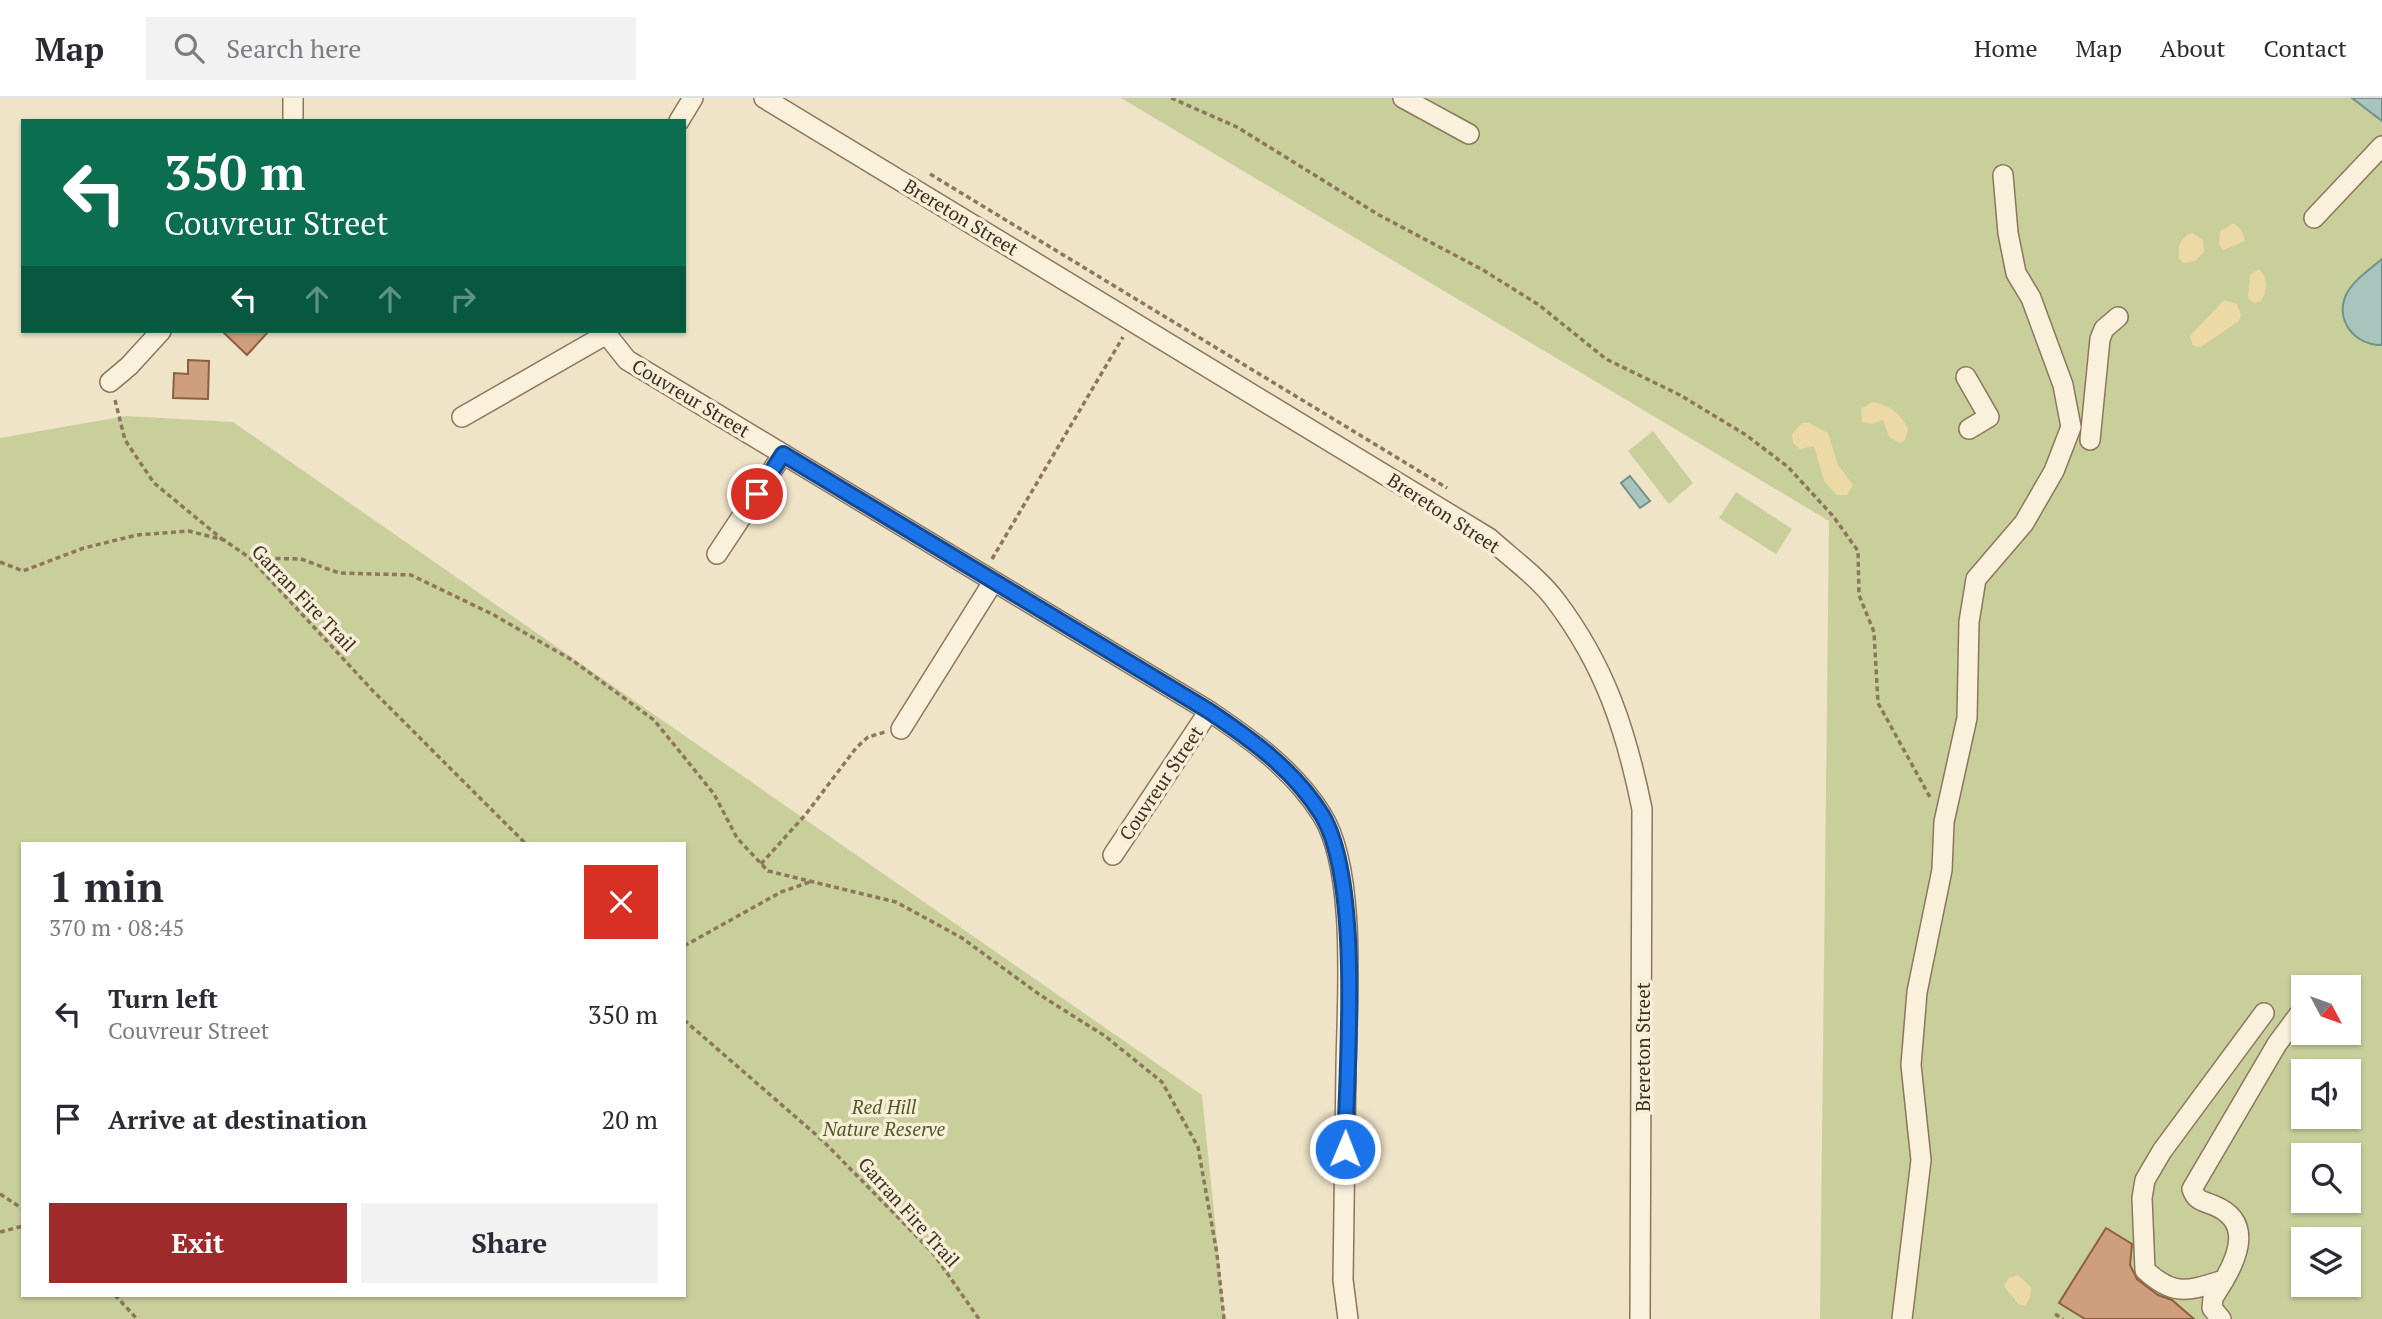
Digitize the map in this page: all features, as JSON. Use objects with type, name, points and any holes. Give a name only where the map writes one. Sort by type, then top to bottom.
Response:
[{"type":"street","points":[[293,98],[293,119]]},
{"type":"street","points":[[680,119],[693,98]]},
{"type":"street","name":"Brereton Street","points":[[764,98],[1489,538],[1555,599],[1597,664],[1629,741],[1642,809],[1640,1319]]},
{"type":"street","points":[[1403,98],[1469,134]]},
{"type":"street","points":[[2314,218],[2382,146]]},
{"type":"street","points":[[1902,1319],[1921,1160],[1911,1065],[1917,992],[1942,870],[1944,822],[1966,718],[1969,622],[1976,579],[2024,523],[2053,471],[2071,427],[2063,385],[2031,298],[2016,273],[2008,233],[2003,175]]},
{"type":"street","points":[[2090,440],[2100,339],[2104,329],[2118,317]]},
{"type":"street","points":[[110,382],[159,333]]},
{"type":"street","name":"Couvreur Street","points":[[462,417],[605,333],[627,360],[1209,711],[1254,742],[1290,774],[1323,816],[1338,859],[1348,938],[1343,1280],[1348,1319]]},
{"type":"street","points":[[1966,377],[1989,417],[1969,429]]},
{"type":"street","points":[[717,554],[783,454]]},
{"type":"street","points":[[901,729],[987,579]]},
{"type":"street","name":"Couvreur Street","points":[[1113,855],[1209,711]]},
{"type":"street","points":[[2224,1280],[2191,1290],[2174,1290],[2159,1284],[2144,1270],[2142,1198],[2145,1180],[2162,1151],[2264,1013]]},
{"type":"street","points":[[2221,1319],[2212,1308],[2213,1298],[2239,1253],[2240,1237],[2236,1223],[2223,1210],[2200,1201],[2192,1189],[2277,1044],[2291,1025]]},
{"type":"path","points":[[1171,98],[1237,127],[1379,215],[1495,277],[1539,305],[1606,359],[1680,395],[1746,435],[1788,467],[1833,516],[1858,551],[1859,595],[1874,632],[1878,703],[1944,822]]},
{"type":"path","points":[[920,168],[1144,302],[1455,494]]},
{"type":"path","points":[[987,579],[1144,302]]},
{"type":"path","points":[[110,382],[125,440],[154,483],[224,540]]},
{"type":"path","name":"Garran Fire Trail","points":[[0,562],[23,571],[84,548],[137,535],[188,531],[224,540],[250,558],[373,691],[524,842]]},
{"type":"path","points":[[250,558],[301,559],[339,573],[411,575],[494,615],[572,660],[654,720],[715,794],[737,838],[768,871],[815,880],[896,902],[962,938],[1040,995],[1105,1036],[1162,1082],[1198,1147],[1217,1254],[1224,1319]]},
{"type":"path","points":[[761,863],[806,814],[856,748],[868,737],[901,729]]},
{"type":"path","points":[[686,945],[781,892],[815,880]]},
{"type":"path","name":"Garran Fire Trail","points":[[686,1022],[821,1139],[933,1253],[979,1319]]},
{"type":"path","points":[[0,1194],[21,1208]]},
{"type":"path","points":[[0,1232],[21,1227]]},
{"type":"path","points":[[117,1297],[137,1319]]},
{"type":"path","points":[[2055,1314],[2063,1319]]},
{"type":"green space","points":[[1121,98],[2382,98],[2382,1319],[1820,1319],[1829,521]]},
{"type":"green space","name":"Red Hill Nature Reserve","points":[[126,416],[233,422],[1202,1095],[1225,1319],[0,1319],[0,438]]},
{"type":"green space","points":[[1653,431],[1693,483],[1669,504],[1628,451]]},
{"type":"green space","points":[[1736,492],[1792,529],[1776,554],[1719,518]]},
{"type":"sand","points":[[2234,223],[2242,231],[2245,241],[2223,250],[2219,244],[2220,231]]},
{"type":"sand","points":[[2192,233],[2203,240],[2204,252],[2195,261],[2184,263],[2179,259],[2179,247],[2182,240]]},
{"type":"sand","points":[[2259,269],[2264,276],[2266,289],[2261,301],[2254,303],[2248,298],[2250,275]]},
{"type":"sand","points":[[2224,300],[2237,304],[2241,315],[2239,321],[2201,347],[2193,346],[2190,336]]},
{"type":"sand","points":[[1872,402],[1884,405],[1902,418],[1908,429],[1905,440],[1900,443],[1889,437],[1883,420],[1872,424],[1862,422],[1861,409]]},
{"type":"sand","points":[[1802,423],[1809,423],[1828,433],[1838,465],[1853,485],[1847,495],[1837,495],[1824,481],[1814,446],[1800,449],[1793,443],[1792,434]]},
{"type":"sand","points":[[2018,1275],[2031,1287],[2030,1298],[2025,1306],[2018,1304],[2004,1286],[2009,1278]]},
{"type":"water","points":[[2352,98],[2382,98],[2382,121]]},
{"type":"water","points":[[2382,259],[2382,345],[2363,341],[2355,336],[2345,321],[2343,303],[2350,288]]},
{"type":"water","points":[[1630,476],[1650,501],[1640,508],[1621,483]]},
{"type":"building","points":[[224,333],[267,333],[247,355]]},
{"type":"building","points":[[188,360],[209,361],[208,399],[173,398],[174,373],[188,374]]},
{"type":"building","points":[[2106,1228],[2132,1244],[2130,1265],[2137,1279],[2158,1295],[2172,1300],[2194,1319],[2085,1319],[2059,1303]]},
{"type":"route","points":[[757,494],[783,454],[1209,711],[1254,742],[1290,774],[1323,816],[1338,859],[1348,938],[1345,1149]]}]
